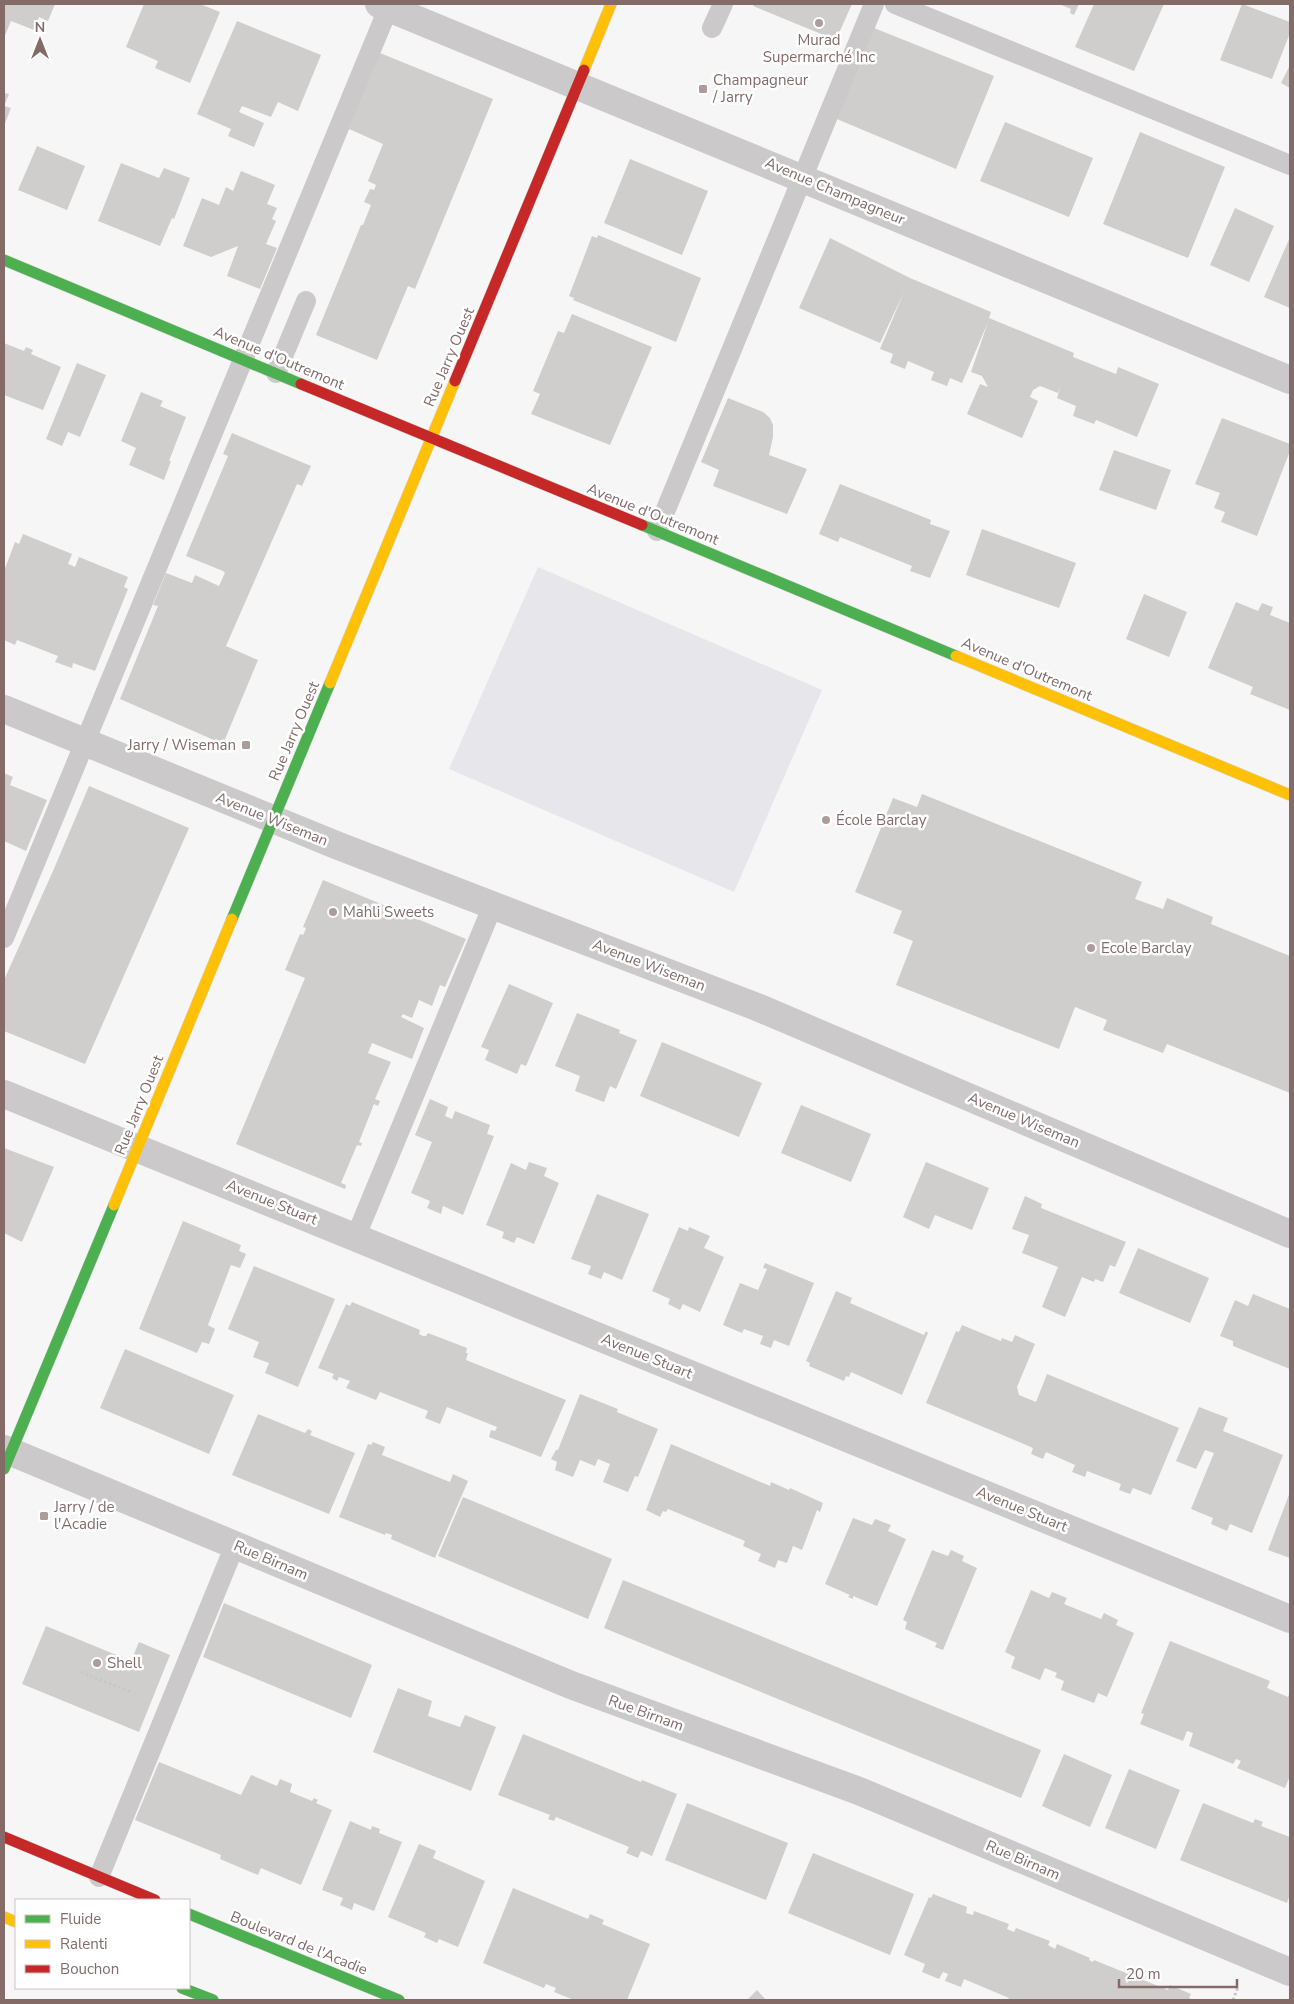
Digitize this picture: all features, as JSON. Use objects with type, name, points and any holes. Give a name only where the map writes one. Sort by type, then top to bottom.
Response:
[{"type":"main road","name":"Rue Jarry Ouest","points":[[6,1457],[137,1149],[611,4]]},
{"type":"main road","name":"Avenue d'Outremont","points":[[4,260],[1290,795]]},
{"type":"main road","points":[[4,1838],[153,1899]]},
{"type":"main road","name":"Boulevard de l'Acadie","points":[[190,1914],[399,2000]]},
{"type":"main road","points":[[185,1989],[213,2000]]},
{"type":"street","name":"Avenue Champagneur","points":[[386,5],[1290,380]]},
{"type":"street","name":"Avenue Wiseman","points":[[4,709],[273,820],[756,1007],[1290,1234]]},
{"type":"street","name":"Avenue Stuart","points":[[4,1094],[356,1236],[1290,1619]]},
{"type":"street","name":"Rue Birnam","points":[[6,1457],[235,1545],[571,1685],[858,1791],[1290,1972]]},
{"type":"lane","points":[[712,28],[723,4]]},
{"type":"lane","points":[[657,531],[874,4]]},
{"type":"lane","points":[[895,4],[1290,165]]},
{"type":"lane","points":[[4,938],[243,359],[386,5]]},
{"type":"lane","points":[[276,373],[306,300]]},
{"type":"lane","points":[[356,1236],[493,905]]},
{"type":"lane","points":[[99,1877],[235,1545]]},
{"type":"path","points":[[81,1672],[131,1692]]},
{"type":"shaded area","points":[[538,567],[822,690],[734,892],[449,769]]},
{"type":"building","points":[[4,4],[55,4],[48,21],[39,17],[34,30],[11,21],[4,38]]},
{"type":"building","points":[[144,4],[200,4],[220,12],[190,83],[155,68],[158,61],[126,47]]},
{"type":"building","name":"Murad Supermarché Inc","points":[[754,4],[852,4],[836,40],[753,6]]},
{"type":"building","points":[[1059,4],[1079,4],[1074,15],[1070,13],[1071,9]]},
{"type":"building","points":[[1094,4],[1164,4],[1134,71],[1075,47]]},
{"type":"building","points":[[1242,4],[1290,22],[1290,33],[1272,79],[1220,60]]},
{"type":"building","points":[[237,21],[321,55],[298,111],[278,102],[271,117],[242,106],[239,112],[264,123],[254,147],[228,136],[231,129],[197,114]]},
{"type":"building","points":[[869,26],[994,76],[956,169],[832,117]]},
{"type":"building","points":[[380,53],[493,99],[415,289],[408,286],[377,360],[316,335],[371,205],[364,202],[370,189],[374,190],[376,185],[368,181],[383,144],[349,129]]},
{"type":"building","points":[[1290,65],[1290,88],[1281,83]]},
{"type":"building","points":[[4,93],[9,94],[4,106]]},
{"type":"building","points":[[4,106],[11,108],[4,126]]},
{"type":"building","points":[[1005,122],[1093,158],[1069,217],[980,181]]},
{"type":"building","points":[[1140,132],[1225,167],[1188,258],[1103,224]]},
{"type":"building","points":[[37,146],[85,166],[67,210],[18,190]]},
{"type":"building","points":[[630,159],[708,191],[682,255],[604,223]]},
{"type":"building","points":[[121,163],[159,178],[164,168],[190,178],[174,219],[172,218],[160,246],[98,221]]},
{"type":"building","points":[[241,171],[275,185],[267,204],[277,208],[272,219],[276,221],[266,244],[277,248],[260,289],[227,276],[238,246],[211,257],[183,246],[202,198],[219,205],[226,187],[233,191]]},
{"type":"building","points":[[1235,208],[1274,226],[1249,282],[1210,265]]},
{"type":"building","points":[[598,235],[701,278],[676,342],[573,300],[574,298],[569,296],[592,236],[597,238]]},
{"type":"building","points":[[1290,237],[1290,308],[1264,297]]},
{"type":"building","points":[[830,238],[910,278],[991,312],[989,318],[1074,353],[1073,357],[1116,374],[1118,367],[1159,384],[1137,437],[1096,420],[1094,424],[1073,416],[1076,406],[1057,398],[1061,385],[1058,393],[1040,386],[1033,390],[1030,397],[1038,401],[1022,438],[967,414],[980,384],[988,387],[982,376],[971,372],[988,322],[962,383],[950,378],[947,386],[931,380],[934,372],[908,361],[905,369],[890,363],[893,354],[880,349],[904,292],[880,343],[799,308]]},
{"type":"building","points":[[572,314],[652,347],[610,445],[531,414],[540,394],[533,391],[558,331],[564,333]]},
{"type":"building","points":[[4,343],[24,351],[26,347],[33,350],[31,354],[61,367],[43,410],[4,395]]},
{"type":"building","points":[[77,363],[106,375],[80,437],[68,432],[62,446],[46,439]]},
{"type":"building","points":[[141,392],[163,401],[160,406],[186,417],[169,461],[171,461],[164,480],[129,465],[136,448],[121,441]]},
{"type":"building","points":[[728,398],[763,412],[770,418],[773,425],[773,437],[769,455],[807,469],[787,514],[713,486],[719,470],[701,462]]},
{"type":"building","points":[[1222,418],[1290,444],[1290,451],[1257,536],[1221,522],[1225,512],[1214,508],[1220,493],[1195,484]]},
{"type":"building","points":[[232,433],[311,466],[302,486],[297,484],[226,646],[258,660],[223,744],[120,699],[158,606],[153,605],[166,573],[192,583],[195,575],[219,586],[225,573],[186,556],[228,456],[223,454]]},
{"type":"building","points":[[1114,450],[1171,470],[1156,510],[1099,490]]},
{"type":"building","points":[[840,484],[931,520],[930,524],[950,531],[930,578],[910,571],[912,566],[840,537],[838,542],[819,534]]},
{"type":"building","points":[[982,529],[1076,563],[1059,608],[966,575]]},
{"type":"building","points":[[23,534],[72,554],[68,564],[75,567],[79,557],[128,577],[124,587],[128,589],[95,671],[73,663],[72,668],[55,662],[58,656],[17,640],[15,645],[4,640],[4,571],[15,542],[19,544]]},
{"type":"building","points":[[1144,594],[1187,612],[1169,657],[1126,639]]},
{"type":"building","points":[[1236,602],[1258,611],[1262,603],[1273,607],[1270,615],[1290,623],[1290,710],[1250,694],[1253,687],[1208,668]]},
{"type":"building","points":[[4,773],[13,777],[10,785],[47,800],[26,851],[4,841]]},
{"type":"building","points":[[89,786],[189,828],[85,1064],[4,1031],[4,980]]},
{"type":"building","name":"Ecole Barclay","points":[[922,794],[1142,882],[1135,899],[1163,909],[1167,898],[1213,917],[1211,924],[1290,956],[1290,1093],[1167,1044],[1163,1053],[1103,1030],[1107,1020],[1075,1007],[1059,1049],[896,985],[913,941],[893,933],[902,911],[855,892],[893,798],[917,807]]},
{"type":"building","points":[[323,880],[466,939],[445,987],[440,985],[432,1006],[419,1000],[412,1018],[403,1014],[401,1017],[424,1028],[412,1059],[372,1043],[368,1053],[391,1062],[375,1099],[380,1101],[378,1106],[374,1104],[359,1142],[362,1143],[361,1146],[357,1145],[341,1183],[346,1185],[345,1189],[236,1144],[305,978],[285,970],[300,934],[303,935],[305,931],[306,928],[303,927]]},
{"type":"building","points":[[509,984],[553,1003],[526,1066],[521,1064],[517,1074],[485,1060],[489,1050],[481,1047]]},
{"type":"building","points":[[577,1013],[620,1030],[619,1033],[637,1040],[616,1089],[610,1086],[604,1102],[575,1091],[580,1076],[555,1066]]},
{"type":"building","points":[[662,1042],[762,1083],[739,1137],[640,1096]]},
{"type":"building","points":[[430,1099],[448,1107],[445,1116],[452,1119],[455,1111],[490,1125],[487,1134],[494,1136],[463,1215],[443,1206],[441,1214],[427,1208],[430,1201],[411,1193],[432,1142],[415,1135]]},
{"type":"building","points":[[801,1105],[871,1134],[851,1182],[781,1153]]},
{"type":"building","points":[[4,1148],[54,1167],[22,1242],[4,1233]]},
{"type":"building","points":[[529,1162],[547,1168],[544,1176],[559,1183],[534,1244],[517,1237],[514,1243],[502,1238],[504,1232],[486,1225],[511,1163],[526,1170]]},
{"type":"building","points":[[926,1162],[989,1188],[972,1230],[935,1215],[929,1229],[903,1217]]},
{"type":"building","points":[[597,1194],[649,1214],[622,1280],[604,1272],[601,1279],[588,1274],[591,1266],[571,1259]]},
{"type":"building","points":[[1025,1196],[1042,1204],[1041,1208],[1126,1242],[1115,1267],[1110,1265],[1103,1282],[1095,1279],[1094,1282],[1082,1277],[1065,1317],[1042,1307],[1058,1267],[1022,1253],[1029,1235],[1012,1229]]},
{"type":"building","points":[[183,1221],[241,1245],[239,1251],[246,1254],[240,1268],[231,1265],[208,1325],[215,1329],[209,1344],[202,1342],[197,1353],[139,1329]]},
{"type":"building","points":[[679,1227],[688,1231],[689,1227],[710,1236],[704,1248],[724,1257],[700,1312],[683,1304],[680,1310],[668,1304],[670,1299],[652,1291]]},
{"type":"building","points":[[1138,1248],[1209,1278],[1190,1323],[1119,1293]]},
{"type":"building","points":[[765,1263],[814,1283],[789,1346],[774,1340],[771,1348],[760,1344],[763,1336],[744,1329],[742,1333],[723,1325],[740,1283],[758,1290],[767,1269],[763,1268]]},
{"type":"building","points":[[254,1266],[335,1299],[298,1387],[265,1373],[269,1363],[253,1357],[259,1342],[228,1329]]},
{"type":"building","points":[[836,1291],[852,1298],[850,1303],[924,1335],[926,1331],[928,1333],[902,1395],[851,1372],[844,1381],[809,1366],[810,1363],[806,1361]]},
{"type":"building","points":[[1253,1294],[1290,1309],[1290,1369],[1233,1346],[1233,1341],[1220,1336],[1235,1300],[1248,1306]]},
{"type":"building","points":[[352,1302],[420,1330],[419,1334],[423,1336],[426,1336],[428,1333],[467,1348],[466,1360],[566,1400],[541,1457],[489,1437],[491,1430],[495,1431],[497,1427],[447,1407],[440,1424],[425,1418],[428,1411],[380,1392],[376,1400],[346,1388],[350,1381],[339,1377],[337,1381],[332,1378],[334,1374],[318,1368],[346,1304],[350,1306]]},
{"type":"building","points":[[962,1325],[1001,1341],[1002,1338],[1012,1342],[1015,1335],[1035,1344],[1017,1387],[1019,1395],[1036,1402],[1047,1374],[1179,1428],[1151,1495],[1133,1488],[1130,1494],[1119,1490],[1121,1484],[1087,1471],[1085,1477],[1072,1472],[1075,1465],[1046,1452],[1043,1459],[1031,1454],[1033,1448],[926,1403],[956,1331],[959,1332]]},
{"type":"building","points":[[125,1349],[234,1395],[209,1454],[100,1408]]},
{"type":"building","points":[[580,1394],[618,1409],[617,1412],[658,1429],[638,1477],[635,1476],[628,1492],[603,1482],[610,1464],[598,1459],[595,1466],[580,1460],[573,1477],[555,1470],[557,1462],[551,1459],[556,1450],[558,1450]]},
{"type":"building","points":[[1199,1407],[1228,1418],[1223,1431],[1283,1455],[1252,1533],[1230,1524],[1227,1531],[1211,1524],[1213,1518],[1191,1509],[1214,1453],[1205,1450],[1196,1469],[1176,1461]]},
{"type":"building","points":[[258,1414],[305,1433],[308,1429],[312,1431],[310,1435],[355,1453],[329,1514],[232,1475]]},
{"type":"building","points":[[373,1442],[385,1447],[382,1455],[450,1482],[453,1474],[468,1481],[435,1558],[391,1539],[392,1535],[386,1533],[385,1535],[339,1517],[368,1444],[371,1445]]},
{"type":"building","points":[[671,1444],[770,1486],[771,1482],[789,1490],[790,1488],[823,1503],[820,1512],[817,1510],[802,1550],[793,1546],[787,1563],[778,1560],[775,1568],[758,1561],[761,1554],[743,1546],[745,1541],[668,1509],[666,1512],[663,1511],[660,1517],[646,1510]]},
{"type":"building","points":[[1290,1492],[1290,1558],[1268,1550]]},
{"type":"building","points":[[463,1497],[612,1559],[588,1619],[438,1556]]},
{"type":"building","points":[[853,1518],[872,1525],[875,1519],[891,1525],[888,1531],[906,1539],[877,1606],[853,1596],[853,1599],[848,1597],[850,1595],[825,1584]]},
{"type":"building","points":[[932,1550],[948,1556],[951,1550],[964,1556],[962,1561],[977,1568],[943,1650],[935,1647],[937,1643],[905,1629],[907,1622],[903,1620]]},
{"type":"building","points":[[623,1580],[1041,1750],[1021,1798],[604,1628]]},
{"type":"building","points":[[1031,1590],[1049,1598],[1052,1592],[1067,1598],[1064,1604],[1101,1619],[1104,1613],[1118,1620],[1116,1625],[1134,1633],[1107,1697],[1098,1693],[1094,1703],[1061,1690],[1064,1681],[1055,1677],[1057,1673],[1045,1668],[1040,1680],[1011,1668],[1015,1657],[1005,1652]]},
{"type":"building","points":[[224,1603],[372,1665],[351,1718],[203,1657]]},
{"type":"building","points":[[46,1626],[131,1661],[139,1642],[170,1655],[139,1732],[22,1684]]},
{"type":"building","points":[[1170,1641],[1270,1681],[1267,1688],[1288,1697],[1290,1692],[1290,1776],[1285,1788],[1237,1768],[1241,1761],[1236,1759],[1233,1764],[1189,1746],[1193,1733],[1187,1731],[1183,1741],[1140,1724],[1144,1714],[1141,1713]]},
{"type":"building","points":[[398,1688],[432,1701],[428,1716],[460,1727],[465,1715],[496,1727],[471,1791],[373,1752]]},
{"type":"building","points":[[523,1734],[641,1782],[642,1780],[677,1794],[652,1856],[641,1851],[638,1858],[626,1853],[629,1847],[556,1817],[554,1821],[548,1819],[550,1815],[498,1795]]},
{"type":"building","points":[[1064,1754],[1112,1775],[1090,1827],[1042,1806]]},
{"type":"building","points":[[159,1762],[241,1795],[251,1775],[277,1786],[280,1779],[292,1784],[290,1792],[312,1801],[314,1798],[318,1800],[316,1803],[332,1810],[301,1885],[261,1868],[258,1875],[220,1859],[221,1855],[135,1820]]},
{"type":"building","points":[[1129,1769],[1180,1790],[1156,1849],[1105,1828]]},
{"type":"building","points":[[687,1803],[788,1843],[766,1900],[665,1860]]},
{"type":"building","points":[[1203,1803],[1253,1823],[1255,1819],[1263,1822],[1261,1826],[1290,1837],[1290,1894],[1287,1903],[1180,1860]]},
{"type":"building","points":[[350,1821],[371,1830],[372,1826],[380,1829],[379,1833],[402,1842],[374,1911],[354,1903],[352,1910],[340,1905],[343,1898],[322,1890]]},
{"type":"building","points":[[419,1844],[436,1851],[433,1858],[485,1881],[458,1947],[439,1939],[437,1943],[424,1937],[426,1933],[388,1917]]},
{"type":"building","points":[[813,1853],[914,1894],[890,1955],[788,1913]]},
{"type":"building","points":[[513,1888],[588,1919],[590,1914],[604,1920],[602,1924],[650,1944],[627,2000],[574,2000],[554,1992],[556,1988],[546,1984],[544,1988],[483,1963]]},
{"type":"building","points":[[933,1894],[967,1907],[966,1913],[973,1915],[974,1911],[1009,1924],[1007,1929],[1014,1932],[1016,1928],[1050,1941],[1048,1945],[1055,1949],[1057,1944],[1090,1958],[1089,1960],[1093,1962],[1094,1960],[1168,1990],[1170,1985],[1191,1994],[1189,1998],[1194,2000],[1008,2000],[1009,1998],[964,1979],[961,1987],[945,1981],[948,1974],[943,1972],[939,1979],[922,1972],[925,1964],[904,1955],[929,1897],[931,1898]]},
{"type":"building","points":[[757,1990],[766,2000],[747,2000]]},
{"type":"traffic: fast","points":[[4,260],[301,384]]},
{"type":"traffic: fast","points":[[642,525],[956,656]]},
{"type":"traffic: fast","points":[[232,919],[330,683]]},
{"type":"traffic: fast","points":[[4,1469],[114,1205]]},
{"type":"traffic: fast","points":[[190,1914],[399,2000]]},
{"type":"traffic: fast","points":[[185,1989],[213,2000]]},
{"type":"traffic: slow","points":[[584,70],[611,4]]},
{"type":"traffic: slow","points":[[330,683],[455,381]]},
{"type":"traffic: slow","points":[[956,656],[1290,795]]},
{"type":"traffic: slow","points":[[114,1205],[232,919]]},
{"type":"traffic: slow","points":[[4,1917],[15,1922]]},
{"type":"traffic: jam","points":[[455,381],[584,70]]},
{"type":"traffic: jam","points":[[301,384],[642,525]]},
{"type":"traffic: jam","points":[[4,1837],[153,1899]]},
{"type":"place","name":"Murad Supermarché Inc","points":[[819,23]]},
{"type":"place","name":"Champagneur / Jarry","points":[[703,89]]},
{"type":"place","name":"Jarry / Wiseman","points":[[246,745]]},
{"type":"place","name":"École Barclay","points":[[826,820]]},
{"type":"place","name":"Mahli Sweets","points":[[333,912]]},
{"type":"place","name":"Ecole Barclay","points":[[1091,948]]},
{"type":"place","name":"Jarry / de l'Acadie","points":[[44,1516]]},
{"type":"place","name":"Shell","points":[[97,1663]]}]
